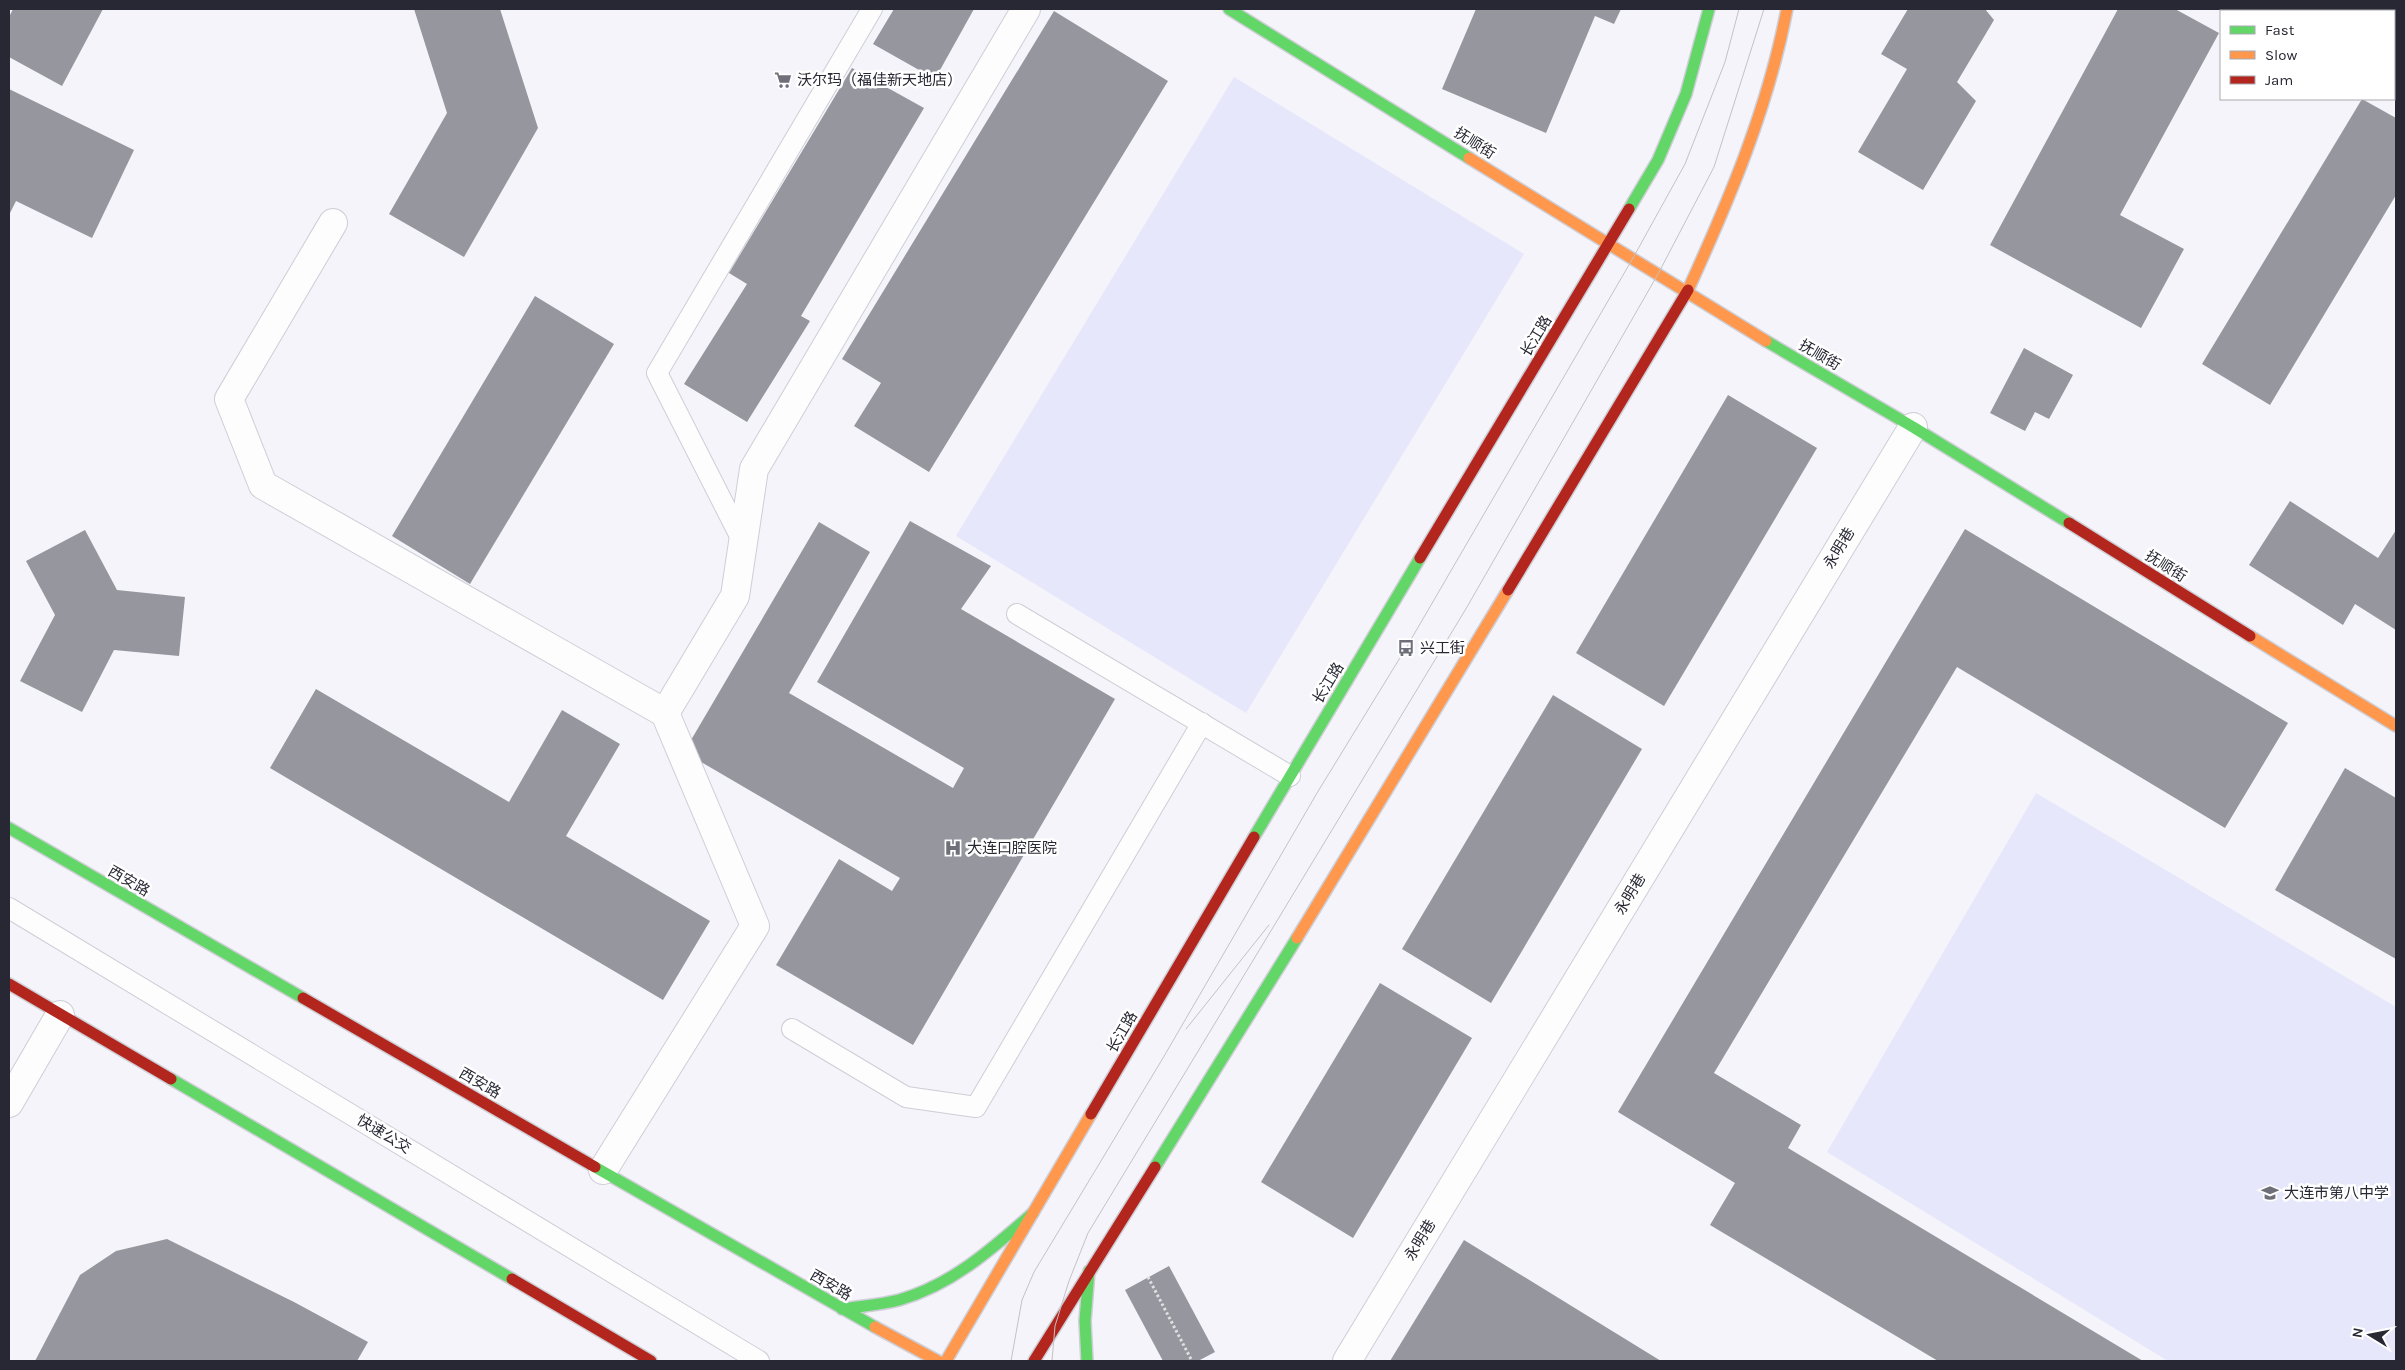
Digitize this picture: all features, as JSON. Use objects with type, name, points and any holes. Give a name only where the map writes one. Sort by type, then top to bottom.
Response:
[{"type":"main road","name":"抚顺街","points":[[1229,9],[1687,293],[1913,427],[2396,726]]},
{"type":"main road","name":"长江路","points":[[946,1361],[1290,776],[1658,160],[1686,94],[1709,9]]},
{"type":"main road","points":[[1034,1361],[1340,869],[1687,293],[1723,212],[1762,106],[1787,9]]},
{"type":"main road","name":"西安路","points":[[9,828],[842,1309],[938,1361]]},
{"type":"main road","points":[[9,984],[651,1361]]},
{"type":"main road","points":[[842,1309],[898,1300],[946,1282],[989,1252],[1033,1213]]},
{"type":"main road","points":[[1087,1361],[1085,1321],[1089,1271]]},
{"type":"street","points":[[665,713],[735,596],[754,469],[1026,9]]},
{"type":"street","points":[[333,223],[229,399],[263,485],[665,713],[755,926],[603,1170]]},
{"type":"street","name":"永明巷","points":[[1347,1361],[1913,427]]},
{"type":"street","points":[[9,1103],[60,1015]]},
{"type":"lane","points":[[743,542],[657,374],[872,9]]},
{"type":"lane","points":[[1017,614],[1290,776]]},
{"type":"lane","points":[[792,1029],[906,1097],[976,1107],[1202,723]]},
{"type":"lane","name":"快速公交","points":[[9,908],[759,1361]]},
{"type":"path","points":[[1148,1278],[1192,1361]]},
{"type":"shaded area","points":[[1234,77],[1524,254],[1246,713],[956,536]]},
{"type":"shaded area","points":[[2036,793],[2396,1007],[2396,1361],[2168,1361],[1827,1152]]},
{"type":"building","points":[[13,9],[103,9],[62,86],[9,57],[9,17]]},
{"type":"building","points":[[414,9],[500,9],[538,128],[464,257],[389,214],[447,113]]},
{"type":"building","points":[[894,9],[974,9],[935,79],[873,44]]},
{"type":"building","points":[[1476,9],[1621,9],[1614,24],[1595,16],[1546,133],[1442,89]]},
{"type":"building","points":[[1908,9],[1985,9],[1994,20],[1957,82],[1976,101],[1923,190],[1858,152],[1907,69],[1881,54]]},
{"type":"building","points":[[2118,9],[2175,9],[2219,33],[2120,215],[2184,249],[2141,328],[1990,245]]},
{"type":"building","points":[[1054,11],[1168,81],[929,472],[854,426],[881,383],[842,359]]},
{"type":"building","points":[[2396,27],[2396,82],[2395,81]]},
{"type":"building","points":[[852,68],[924,108],[801,316],[810,321],[747,422],[684,384],[747,284],[729,273]]},
{"type":"building","points":[[9,89],[134,150],[92,238],[16,201],[9,215]]},
{"type":"building","points":[[2361,100],[2396,118],[2396,195],[2270,405],[2202,364]]},
{"type":"building","points":[[535,296],[614,344],[470,584],[392,536]]},
{"type":"building","points":[[2024,348],[2073,375],[2049,419],[2035,412],[2025,431],[1990,413]]},
{"type":"building","points":[[1728,395],[1817,448],[1664,706],[1576,653]]},
{"type":"building","points":[[2290,501],[2378,558],[2396,530],[2396,630],[2355,604],[2343,625],[2249,565]]},
{"type":"building","points":[[910,521],[991,566],[961,609],[1115,699],[913,1045],[776,965],[839,859],[892,891],[900,878],[684,752],[819,522],[870,552],[789,693],[953,788],[964,768],[817,682]]},
{"type":"building","points":[[1965,529],[2288,723],[2225,828],[1957,667],[1714,1073],[1801,1125],[1788,1148],[2143,1361],[1938,1361],[1710,1225],[1735,1183],[1618,1112]]},
{"type":"building","points":[[85,530],[117,590],[185,597],[179,656],[114,650],[82,712],[20,681],[55,615],[26,561]]},
{"type":"building","points":[[316,689],[509,802],[562,710],[620,744],[566,836],[710,921],[663,1000],[270,768]]},
{"type":"building","points":[[1553,695],[1642,749],[1491,1003],[1402,949]]},
{"type":"building","points":[[2345,768],[2396,798],[2396,959],[2275,890]]},
{"type":"building","points":[[1380,983],[1472,1038],[1353,1238],[1261,1182]]},
{"type":"building","points":[[167,1239],[294,1302],[368,1342],[357,1361],[35,1361],[80,1275],[116,1251]]},
{"type":"building","points":[[1464,1240],[1661,1361],[1390,1361]]},
{"type":"building","points":[[1169,1266],[1215,1352],[1198,1361],[1163,1361],[1125,1290]]},
{"type":"tram line","points":[[1011,1361],[1022,1300],[1034,1272],[1163,1058],[1317,793],[1406,648],[1633,258],[1685,164],[1725,62],[1739,9]]},
{"type":"tram line","points":[[1052,1361],[1055,1326],[1069,1281],[1088,1233],[1467,607],[1658,274],[1714,167],[1764,9]]},
{"type":"tram line","points":[[1186,1029],[1269,925]]},
{"type":"traffic: fast","points":[[1229,9],[1469,158]]},
{"type":"traffic: fast","points":[[1629,209],[1658,160],[1686,94],[1709,9]]},
{"type":"traffic: fast","points":[[1766,341],[1913,427],[2069,523]]},
{"type":"traffic: fast","points":[[1254,837],[1420,558]]},
{"type":"traffic: fast","points":[[9,828],[303,998]]},
{"type":"traffic: fast","points":[[1155,1167],[1297,938]]},
{"type":"traffic: fast","points":[[171,1079],[512,1279]]},
{"type":"traffic: fast","points":[[595,1167],[875,1327]]},
{"type":"traffic: fast","points":[[842,1309],[899,1300],[937,1285],[987,1252],[1033,1213]]},
{"type":"traffic: fast","points":[[1087,1361],[1085,1321],[1089,1271]]},
{"type":"traffic: slow","points":[[1688,290],[1719,221],[1746,152],[1769,82],[1787,9]]},
{"type":"traffic: slow","points":[[1469,158],[1766,341]]},
{"type":"traffic: slow","points":[[1297,938],[1508,590]]},
{"type":"traffic: slow","points":[[2250,636],[2396,726]]},
{"type":"traffic: slow","points":[[946,1361],[1091,1114]]},
{"type":"traffic: slow","points":[[875,1327],[938,1361]]},
{"type":"traffic: jam","points":[[1420,558],[1629,209]]},
{"type":"traffic: jam","points":[[1508,590],[1688,290]]},
{"type":"traffic: jam","points":[[2069,523],[2250,636]]},
{"type":"traffic: jam","points":[[1091,1114],[1254,837]]},
{"type":"traffic: jam","points":[[9,984],[171,1079]]},
{"type":"traffic: jam","points":[[303,998],[595,1167]]},
{"type":"traffic: jam","points":[[1034,1361],[1155,1167]]},
{"type":"traffic: jam","points":[[512,1279],[651,1361]]},
{"type":"place","name":"沃尔玛（福佳新天地店）","points":[[783,80]]},
{"type":"place","name":"兴工街","points":[[1406,648]]},
{"type":"place","name":"大连口腔医院","points":[[953,848]]},
{"type":"place","name":"大连市第八中学","points":[[2270,1193]]}]
